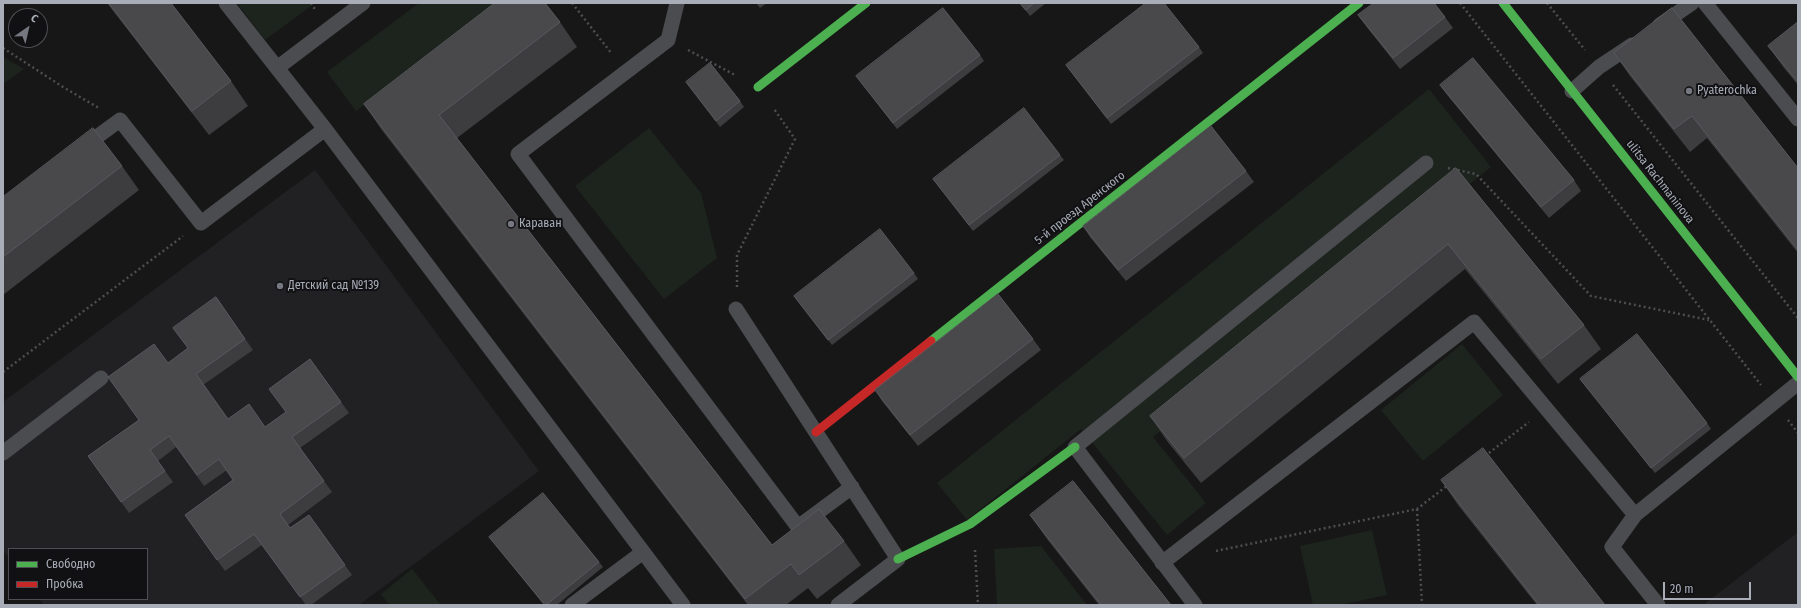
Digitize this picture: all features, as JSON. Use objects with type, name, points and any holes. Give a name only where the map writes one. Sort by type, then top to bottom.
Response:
[{"type":"street","points":[[758,87],[866,3]]},
{"type":"street","name":"5-й проезд Аренского","points":[[816,432],[1359,3]]},
{"type":"street","name":"ulitsa Rachmaninova","points":[[1506,4],[1572,91],[1798,377]]},
{"type":"street","points":[[898,559],[970,524],[1075,447]]},
{"type":"lane","points":[[226,3],[325,129],[683,605]]},
{"type":"lane","points":[[277,68],[363,3]]},
{"type":"lane","points":[[677,3],[668,40],[518,154],[798,527],[852,487]]},
{"type":"lane","points":[[1572,91],[1599,67],[1692,3]]},
{"type":"lane","points":[[1705,3],[1798,119]]},
{"type":"lane","points":[[71,156],[120,120],[201,223],[325,129]]},
{"type":"lane","points":[[1195,605],[1075,447],[1426,163]]},
{"type":"lane","points":[[736,309],[898,559],[838,605]]},
{"type":"lane","points":[[1162,563],[1474,322],[1545,409],[1635,515]]},
{"type":"lane","points":[[3,453],[101,378]]},
{"type":"lane","points":[[1658,605],[1612,546],[1635,515],[1798,383]]},
{"type":"lane","points":[[572,605],[643,552]]},
{"type":"path","points":[[572,3],[626,72]]},
{"type":"path","points":[[1460,3],[1798,433]]},
{"type":"path","points":[[1547,3],[1798,318]]},
{"type":"path","points":[[668,40],[758,87],[795,139],[737,255],[736,309]]},
{"type":"path","points":[[3,48],[63,87],[120,120]]},
{"type":"path","points":[[1426,163],[1476,174],[1590,296],[1710,320]]},
{"type":"path","points":[[3,372],[201,223]]},
{"type":"path","points":[[1484,457],[1545,409]]},
{"type":"path","points":[[1208,553],[1417,509],[1454,480]]},
{"type":"path","points":[[1417,509],[1422,605]]},
{"type":"path","points":[[975,543],[978,605]]},
{"type":"shaded area","points":[[237,3],[315,3],[265,40]]},
{"type":"shaded area","points":[[419,3],[499,3],[356,111],[327,72]]},
{"type":"shaded area","points":[[3,57],[24,69],[3,84]]},
{"type":"shaded area","points":[[1429,89],[1491,167],[1153,437],[1206,503],[1167,535],[1081,429],[967,520],[937,483]]},
{"type":"shaded area","points":[[649,128],[701,193],[717,258],[664,299],[575,186]]},
{"type":"shaded area","name":"Детский сад №139","points":[[315,170],[539,471],[359,605],[44,605],[40,600],[148,600],[148,548],[8,548],[8,557],[3,550],[3,402]]},
{"type":"shaded area","points":[[1462,344],[1503,395],[1423,461],[1381,410]]},
{"type":"shaded area","points":[[1372,530],[1387,595],[1340,605],[1313,605],[1300,546]]},
{"type":"shaded area","points":[[1798,532],[1798,605],[1703,605]]},
{"type":"shaded area","points":[[1041,546],[1087,605],[997,605],[994,549]]},
{"type":"shaded area","points":[[412,569],[441,605],[389,605],[381,594]]},
{"type":"building","points":[[109,3],[171,3],[231,81],[192,111]]},
{"type":"building","points":[[495,3],[545,3],[560,22],[439,115],[772,545],[819,509],[844,541],[799,575],[791,564],[745,599],[364,104]]},
{"type":"building","points":[[1020,3],[1034,3],[1026,10]]},
{"type":"building","points":[[1146,3],[1164,3],[1199,47],[1107,118],[1066,65]]},
{"type":"building","points":[[1374,3],[1434,3],[1445,17],[1393,58],[1358,15]]},
{"type":"building","points":[[943,8],[980,55],[893,123],[856,76]]},
{"type":"building","points":[[1672,8],[1798,168],[1798,250],[1692,116],[1674,129],[1614,53]]},
{"type":"building","points":[[1798,22],[1798,82],[1768,46]]},
{"type":"building","points":[[1473,58],[1574,180],[1541,207],[1440,85]]},
{"type":"building","points":[[710,63],[740,101],[716,121],[686,82]]},
{"type":"building","points":[[1024,108],[1060,155],[969,225],[933,179]]},
{"type":"building","points":[[1211,126],[1246,171],[1118,270],[1083,226]]},
{"type":"building","points":[[93,128],[122,166],[3,257],[3,197]]},
{"type":"building","points":[[1456,168],[1584,325],[1541,359],[1448,244],[1184,458],[1150,416]]},
{"type":"building","points":[[880,229],[914,273],[828,340],[794,296]]},
{"type":"building","points":[[998,294],[1033,339],[910,435],[875,390]]},
{"type":"building","points":[[216,297],[245,339],[196,374],[228,419],[249,404],[265,427],[286,412],[269,389],[310,359],[341,402],[292,437],[324,481],[280,514],[290,528],[309,515],[345,565],[300,597],[254,534],[217,560],[185,515],[233,480],[219,459],[197,475],[169,436],[150,450],[165,471],[121,502],[88,456],[139,420],[108,377],[154,344],[168,363],[188,348],[173,328]]},
{"type":"building","points":[[1637,334],[1707,423],[1651,468],[1580,379]]},
{"type":"building","points":[[1483,448],[1605,605],[1539,605],[1441,480]]},
{"type":"building","points":[[1073,481],[1171,605],[1101,605],[1030,515]]},
{"type":"building","points":[[543,493],[599,562],[546,605],[489,537]]},
{"type":"traffic: fast","points":[[758,87],[866,3]]},
{"type":"traffic: fast","points":[[931,341],[1359,3]]},
{"type":"traffic: fast","points":[[1503,3],[1798,377]]},
{"type":"traffic: fast","points":[[898,559],[970,524],[1075,447]]},
{"type":"traffic: jam","points":[[816,432],[931,341]]},
{"type":"place","name":"Pyaterochka","points":[[1689,91]]},
{"type":"place","name":"Караван","points":[[511,224]]},
{"type":"place","name":"Детский сад №139","points":[[280,286]]}]
